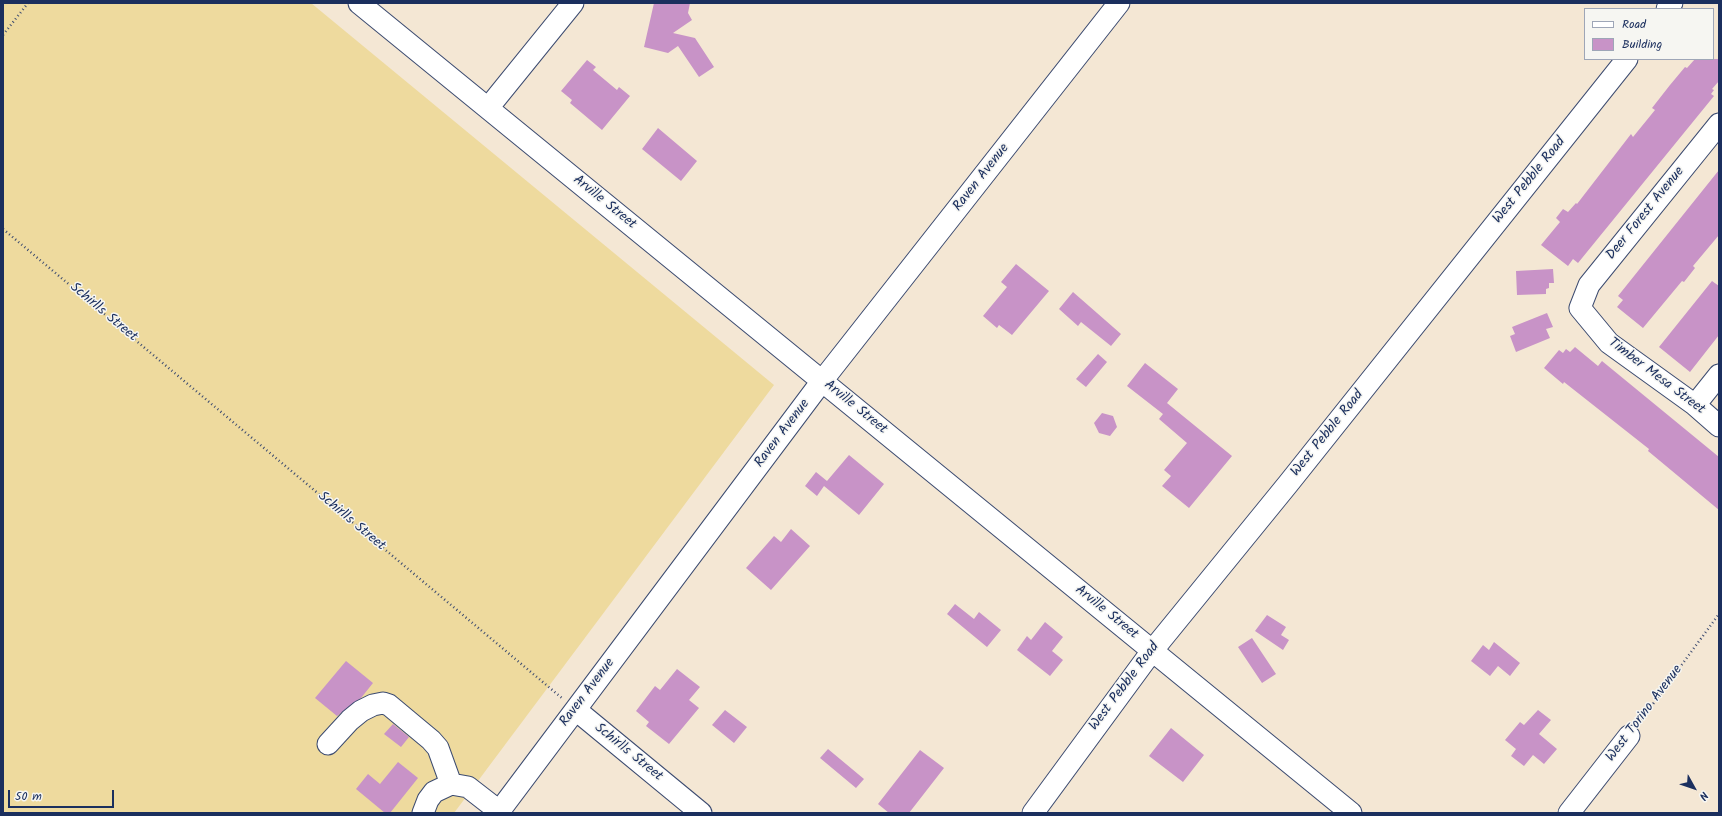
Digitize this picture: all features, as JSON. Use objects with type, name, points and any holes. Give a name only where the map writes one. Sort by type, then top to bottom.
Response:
[{"type":"street","name":"Arville Street","points":[[359,3],[1351,813]]},
{"type":"street","points":[[488,108],[573,3]]},
{"type":"street","name":"Raven Avenue","points":[[499,812],[822,382],[1111,6]]},
{"type":"street","name":"West Pebble Road","points":[[1033,813],[1152,650],[1293,478],[1626,60]]},
{"type":"street","name":"Deer Forest Avenue","points":[[1580,308],[1589,285],[1719,124]]},
{"type":"street","name":"Timber Mesa Street","points":[[1580,308],[1609,343],[1695,405],[1719,426]]},
{"type":"street","points":[[1695,405],[1719,375]]},
{"type":"street","points":[[328,744],[350,720],[361,711],[373,705],[389,705],[431,740],[438,748],[450,784]]},
{"type":"street","name":"Schirlls Street","points":[[576,710],[701,813]]},
{"type":"street","name":"West Torino Avenue","points":[[1569,813],[1629,736]]},
{"type":"street","points":[[423,813],[428,800],[434,792],[450,784],[468,787],[499,812]]},
{"type":"path","points":[[3,35],[28,3]]},
{"type":"path","name":"Schirlls Street","points":[[3,229],[576,710]]},
{"type":"path","name":"West Torino Avenue","points":[[1629,736],[1719,614]]},
{"type":"sand","points":[[3,3],[311,3],[774,385],[454,813],[3,813]]},
{"type":"building","points":[[654,3],[690,3],[688,13],[692,20],[673,33],[695,38],[714,67],[699,77],[678,46],[668,53],[644,47]]},
{"type":"building","points":[[1719,59],[1719,81],[1712,89],[1714,90],[1711,94],[1714,96],[1578,263],[1573,259],[1568,266],[1541,245],[1560,222],[1556,218],[1563,209],[1568,212],[1576,203],[1577,204],[1631,134],[1633,137],[1655,110],[1652,108],[1670,85],[1685,67],[1687,68],[1694,60]]},
{"type":"building","points":[[587,60],[596,67],[593,70],[617,90],[619,87],[630,96],[602,130],[570,103],[572,100],[561,91]]},
{"type":"building","points":[[658,128],[697,161],[681,181],[642,149]]},
{"type":"building","points":[[1719,170],[1719,235],[1693,266],[1695,268],[1684,282],[1682,281],[1643,328],[1617,307],[1623,300],[1618,296]]},
{"type":"building","points":[[1016,264],[1049,291],[1012,335],[999,325],[997,328],[983,316],[1007,287],[1001,282]]},
{"type":"building","points":[[1553,269],[1554,283],[1549,283],[1549,288],[1546,289],[1546,294],[1517,295],[1516,271]]},
{"type":"building","points":[[1712,281],[1719,286],[1719,335],[1690,372],[1659,347]]},
{"type":"building","points":[[1073,292],[1121,334],[1111,346],[1081,322],[1078,326],[1059,309]]},
{"type":"building","points":[[1547,313],[1553,327],[1546,329],[1550,338],[1516,352],[1510,336],[1515,334],[1512,327]]},
{"type":"building","points":[[1575,347],[1598,366],[1602,361],[1719,457],[1719,510],[1648,451],[1649,449],[1544,368],[1559,350],[1563,353],[1566,349],[1570,352]]},
{"type":"building","points":[[1098,354],[1107,362],[1086,387],[1076,379]]},
{"type":"building","points":[[1145,363],[1178,389],[1167,403],[1232,456],[1189,508],[1162,486],[1171,476],[1164,470],[1187,443],[1159,419],[1163,414],[1127,386]]},
{"type":"building","points":[[1102,413],[1113,416],[1117,427],[1110,436],[1099,433],[1094,423]]},
{"type":"building","points":[[849,455],[884,484],[859,515],[824,486],[817,496],[805,486],[816,472],[827,481]]},
{"type":"building","points":[[791,529],[810,546],[771,590],[746,568],[774,536],[781,542]]},
{"type":"building","points":[[955,604],[974,619],[979,612],[1001,630],[987,647],[947,614]]},
{"type":"building","points":[[1267,615],[1286,627],[1281,635],[1289,640],[1283,650],[1255,631]]},
{"type":"building","points":[[1045,622],[1063,637],[1052,651],[1063,660],[1050,676],[1017,650],[1027,636],[1031,640]]},
{"type":"building","points":[[1252,638],[1276,674],[1262,683],[1238,647]]},
{"type":"building","points":[[1494,642],[1520,663],[1510,676],[1498,666],[1490,676],[1471,661],[1483,645],[1489,650]]},
{"type":"building","points":[[346,661],[373,683],[361,698],[337,716],[315,698]]},
{"type":"building","points":[[677,669],[700,687],[689,700],[699,708],[669,744],[646,726],[649,722],[636,711],[655,686],[660,690]]},
{"type":"building","points":[[725,710],[747,727],[734,743],[712,725]]},
{"type":"building","points":[[1538,710],[1551,720],[1539,734],[1557,749],[1544,764],[1533,755],[1524,766],[1511,756],[1516,749],[1505,740],[1520,722],[1524,725]]},
{"type":"building","points":[[393,724],[409,737],[401,747],[384,734]]},
{"type":"building","points":[[1171,728],[1204,755],[1183,782],[1149,756]]},
{"type":"building","points":[[828,749],[864,779],[856,788],[820,758]]},
{"type":"building","points":[[920,750],[944,768],[909,813],[889,813],[878,804]]},
{"type":"building","points":[[398,762],[418,778],[390,813],[385,813],[356,789],[368,774],[380,784]]}]
